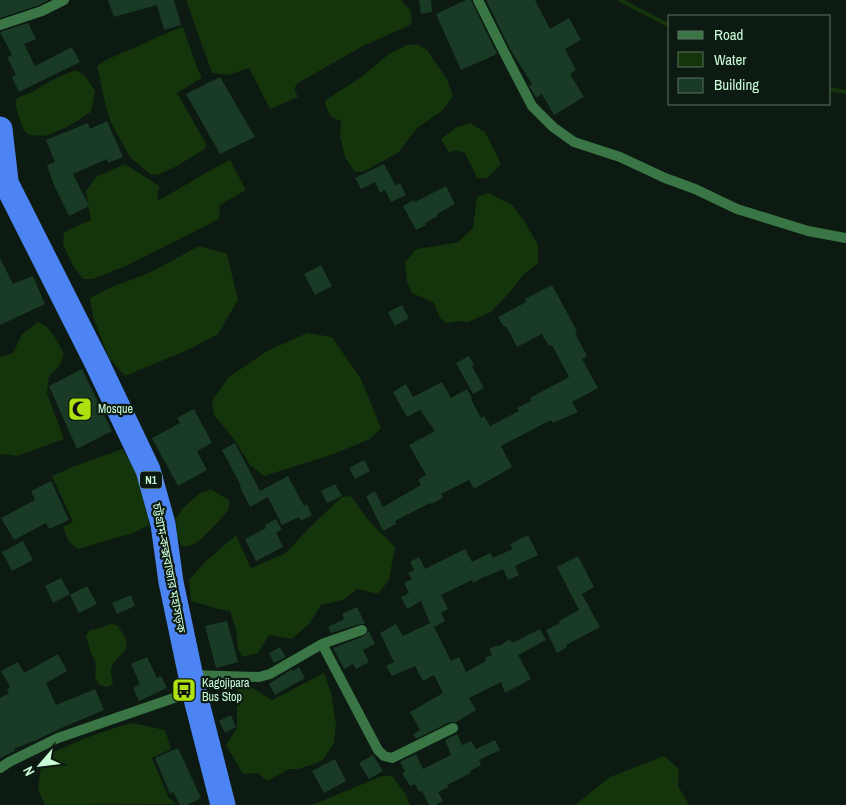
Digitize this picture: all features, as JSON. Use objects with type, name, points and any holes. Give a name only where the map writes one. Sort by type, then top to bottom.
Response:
[{"type":"highway","name":"চট্টগ্রাম-কক্সবাজার মহাসড়ক","points":[[0,129],[3,176],[97,363],[148,470],[163,524],[171,582],[192,683],[223,805]]},
{"type":"street","points":[[0,25],[42,12],[64,0]]},
{"type":"street","points":[[478,0],[532,106],[553,127],[574,142],[620,157],[737,209],[808,230],[846,238]]},
{"type":"street","points":[[0,768],[58,738],[192,683],[259,677],[270,674],[322,644],[362,630]]},
{"type":"street","points":[[322,644],[378,750],[384,756],[392,758],[453,728]]},
{"type":"water","points":[[186,0],[401,0],[410,10],[412,20],[410,25],[363,46],[298,83],[294,89],[298,97],[270,109],[249,68],[229,75],[212,73]]},
{"type":"water","points":[[183,27],[202,78],[177,93],[206,144],[205,149],[175,167],[157,175],[150,174],[130,157],[111,123],[97,66],[116,55]]},
{"type":"water","points":[[407,45],[419,45],[427,50],[447,79],[453,96],[443,110],[417,128],[399,152],[365,171],[354,171],[345,157],[340,136],[341,121],[331,117],[325,104],[326,100],[364,75],[390,53]]},
{"type":"water","points":[[76,70],[85,76],[95,91],[91,112],[69,126],[45,136],[29,135],[23,129],[15,104],[17,98]]},
{"type":"water","points":[[470,123],[485,132],[501,164],[487,178],[477,178],[465,153],[455,150],[449,153],[441,139],[457,127]]},
{"type":"water","points":[[230,160],[246,190],[220,205],[219,219],[126,266],[93,279],[83,279],[72,264],[63,244],[64,232],[91,220],[86,191],[96,177],[125,164],[159,186],[157,201]]},
{"type":"water","points":[[488,193],[512,205],[525,222],[538,245],[538,263],[523,275],[491,312],[468,322],[446,323],[440,318],[434,303],[412,293],[407,282],[405,263],[416,249],[458,242],[473,228],[477,197]]},
{"type":"water","points":[[199,246],[227,254],[238,300],[218,334],[188,350],[125,376],[109,358],[93,317],[90,298],[109,288],[149,273]]},
{"type":"water","points":[[38,322],[46,326],[55,337],[64,354],[59,366],[49,376],[47,393],[64,439],[17,456],[0,455],[0,357],[13,353],[22,334]]},
{"type":"water","points":[[307,333],[332,337],[361,379],[381,428],[370,439],[334,454],[264,476],[250,465],[234,439],[214,415],[212,401],[229,377],[267,351]]},
{"type":"water","points":[[122,449],[134,467],[147,501],[149,526],[133,533],[78,549],[69,542],[63,527],[73,522],[52,476]]},
{"type":"water","points":[[211,489],[230,501],[228,510],[198,542],[186,547],[181,545],[177,535],[176,518],[182,509],[200,493]]},
{"type":"water","points":[[351,496],[369,521],[395,547],[389,580],[378,594],[357,589],[343,600],[321,605],[310,623],[292,639],[269,635],[258,653],[243,657],[238,649],[236,630],[230,611],[191,601],[189,580],[204,563],[236,535],[251,568],[286,553],[342,497]]},
{"type":"water","points":[[110,624],[117,625],[127,645],[112,666],[113,684],[107,687],[99,685],[95,677],[96,664],[86,636],[90,630]]},
{"type":"water","points":[[324,673],[331,692],[336,725],[334,743],[323,760],[298,769],[289,769],[267,781],[258,773],[243,774],[226,745],[237,728],[237,686],[248,685],[272,700]]},
{"type":"water","points":[[132,723],[165,730],[171,749],[152,758],[169,798],[176,804],[45,805],[38,790],[41,765],[44,757],[87,738]]},
{"type":"water","points":[[664,756],[679,769],[678,786],[689,805],[575,805],[610,777]]},
{"type":"water","points":[[382,776],[392,776],[405,793],[410,805],[312,805]]},
{"type":"building","points":[[0,0],[49,0],[0,18]]},
{"type":"building","points":[[108,0],[174,0],[181,25],[164,30],[157,5],[114,17]]},
{"type":"building","points":[[419,0],[431,0],[432,12],[421,14]]},
{"type":"building","points":[[466,0],[471,0],[497,54],[461,70],[436,14]]},
{"type":"building","points":[[486,0],[535,0],[550,29],[569,18],[581,40],[565,49],[576,70],[570,74],[584,97],[554,115],[542,94],[536,98],[529,86],[532,84],[510,49]]},
{"type":"building","points":[[28,23],[36,39],[24,44],[35,66],[72,47],[80,62],[19,92],[12,77],[16,75],[7,57],[12,55],[0,32]]},
{"type":"building","points":[[220,77],[255,137],[220,154],[186,94]]},
{"type":"building","points":[[107,121],[123,157],[108,163],[107,159],[73,174],[89,206],[69,216],[47,165],[55,162],[46,140],[88,123],[90,129]]},
{"type":"building","points":[[384,164],[396,186],[400,183],[406,195],[391,202],[385,190],[380,193],[375,182],[361,189],[355,178]]},
{"type":"building","points":[[446,186],[455,204],[437,214],[438,216],[416,230],[403,206]]},
{"type":"building","points":[[0,258],[13,284],[33,276],[45,304],[0,325]]},
{"type":"building","points":[[321,265],[332,286],[315,295],[304,274]]},
{"type":"building","points":[[552,285],[577,331],[575,333],[587,356],[582,359],[598,388],[572,402],[578,412],[553,423],[551,420],[501,446],[512,467],[474,489],[469,480],[441,494],[443,498],[395,521],[396,524],[383,531],[366,496],[375,491],[383,507],[421,485],[418,480],[426,475],[409,445],[435,431],[420,410],[407,417],[393,392],[406,384],[413,397],[442,382],[451,398],[467,389],[481,418],[484,416],[490,426],[519,411],[517,408],[531,401],[530,398],[569,377],[552,345],[549,346],[542,334],[517,347],[506,326],[504,327],[498,317],[526,302],[525,299]]},
{"type":"building","points":[[402,305],[409,318],[395,326],[388,312]]},
{"type":"building","points":[[469,356],[474,365],[472,366],[484,388],[473,394],[456,363]]},
{"type":"building","name":"Mosque","points":[[82,369],[112,431],[77,449],[49,386]]},
{"type":"building","points":[[194,409],[212,443],[197,451],[207,470],[178,486],[152,438],[180,423],[177,418]]},
{"type":"building","points":[[235,443],[260,491],[288,476],[304,506],[307,504],[312,515],[301,521],[299,517],[282,525],[268,497],[250,507],[222,450]]},
{"type":"building","points":[[364,460],[370,471],[355,479],[349,468]]},
{"type":"building","points":[[51,481],[69,520],[49,529],[46,523],[14,540],[1,518],[35,500],[31,491]]},
{"type":"building","points":[[335,484],[342,496],[327,503],[321,491]]},
{"type":"building","points":[[276,519],[282,530],[276,532],[283,547],[256,561],[245,539],[266,528],[265,525]]},
{"type":"building","points":[[528,535],[538,555],[515,566],[519,575],[508,580],[503,569],[473,583],[472,580],[441,595],[448,609],[441,613],[445,621],[434,627],[451,661],[459,657],[466,672],[486,661],[485,658],[492,655],[489,649],[499,646],[510,639],[512,643],[540,629],[546,640],[518,655],[531,679],[505,693],[501,682],[469,698],[476,710],[456,722],[450,722],[416,739],[413,734],[420,730],[410,712],[443,693],[434,675],[423,681],[415,666],[392,676],[386,666],[394,662],[380,633],[396,624],[403,636],[430,623],[421,601],[407,609],[401,597],[409,593],[404,583],[412,579],[408,573],[414,570],[410,562],[419,557],[425,569],[465,549],[472,562],[490,553],[493,558],[513,549],[510,544]]},
{"type":"building","points":[[23,541],[33,560],[12,571],[2,552]]},
{"type":"building","points":[[578,556],[594,587],[582,594],[600,627],[566,645],[567,647],[557,653],[546,630],[579,610],[557,567]]},
{"type":"building","points":[[61,578],[70,594],[53,603],[45,586]]},
{"type":"building","points":[[87,586],[97,604],[79,613],[70,595]]},
{"type":"building","points":[[131,595],[135,606],[117,614],[112,603]]},
{"type":"building","points":[[357,607],[365,624],[331,633],[328,627],[344,619],[342,614]]},
{"type":"building","points":[[227,621],[238,662],[216,668],[205,626]]},
{"type":"building","points":[[369,631],[375,644],[363,650],[369,662],[356,669],[353,664],[344,669],[333,648],[364,636]]},
{"type":"building","points":[[280,647],[286,657],[274,663],[269,653]]},
{"type":"building","points":[[58,654],[67,671],[46,683],[56,705],[95,689],[104,710],[14,749],[15,751],[0,758],[0,698],[9,693],[7,689],[10,687],[1,671],[18,662],[24,673]]},
{"type":"building","points":[[147,657],[157,678],[161,676],[167,688],[139,701],[133,688],[140,684],[131,664]]},
{"type":"building","points":[[299,667],[305,678],[275,695],[269,684],[292,669],[293,671]]},
{"type":"building","points":[[231,715],[236,727],[225,733],[219,721]]},
{"type":"building","points":[[457,734],[462,745],[471,741],[476,749],[495,740],[500,750],[479,760],[481,765],[470,771],[471,773],[447,785],[449,787],[438,792],[443,801],[436,805],[429,805],[422,791],[419,792],[415,784],[410,786],[402,773],[405,772],[400,762],[416,754],[423,769],[451,755],[445,740]]},
{"type":"building","points":[[178,748],[201,798],[187,805],[180,805],[173,792],[170,794],[155,758]]},
{"type":"building","points":[[373,755],[383,771],[369,779],[359,763]]},
{"type":"building","points":[[335,759],[346,781],[324,793],[312,771]]},
{"type":"waterway","points":[[620,0],[668,25]]},
{"type":"waterway","points":[[831,89],[846,92]]},
{"type":"place","name":"Mosque","points":[[80,409]]},
{"type":"place","name":"Kagojipara Bus Stop","points":[[184,690]]}]
